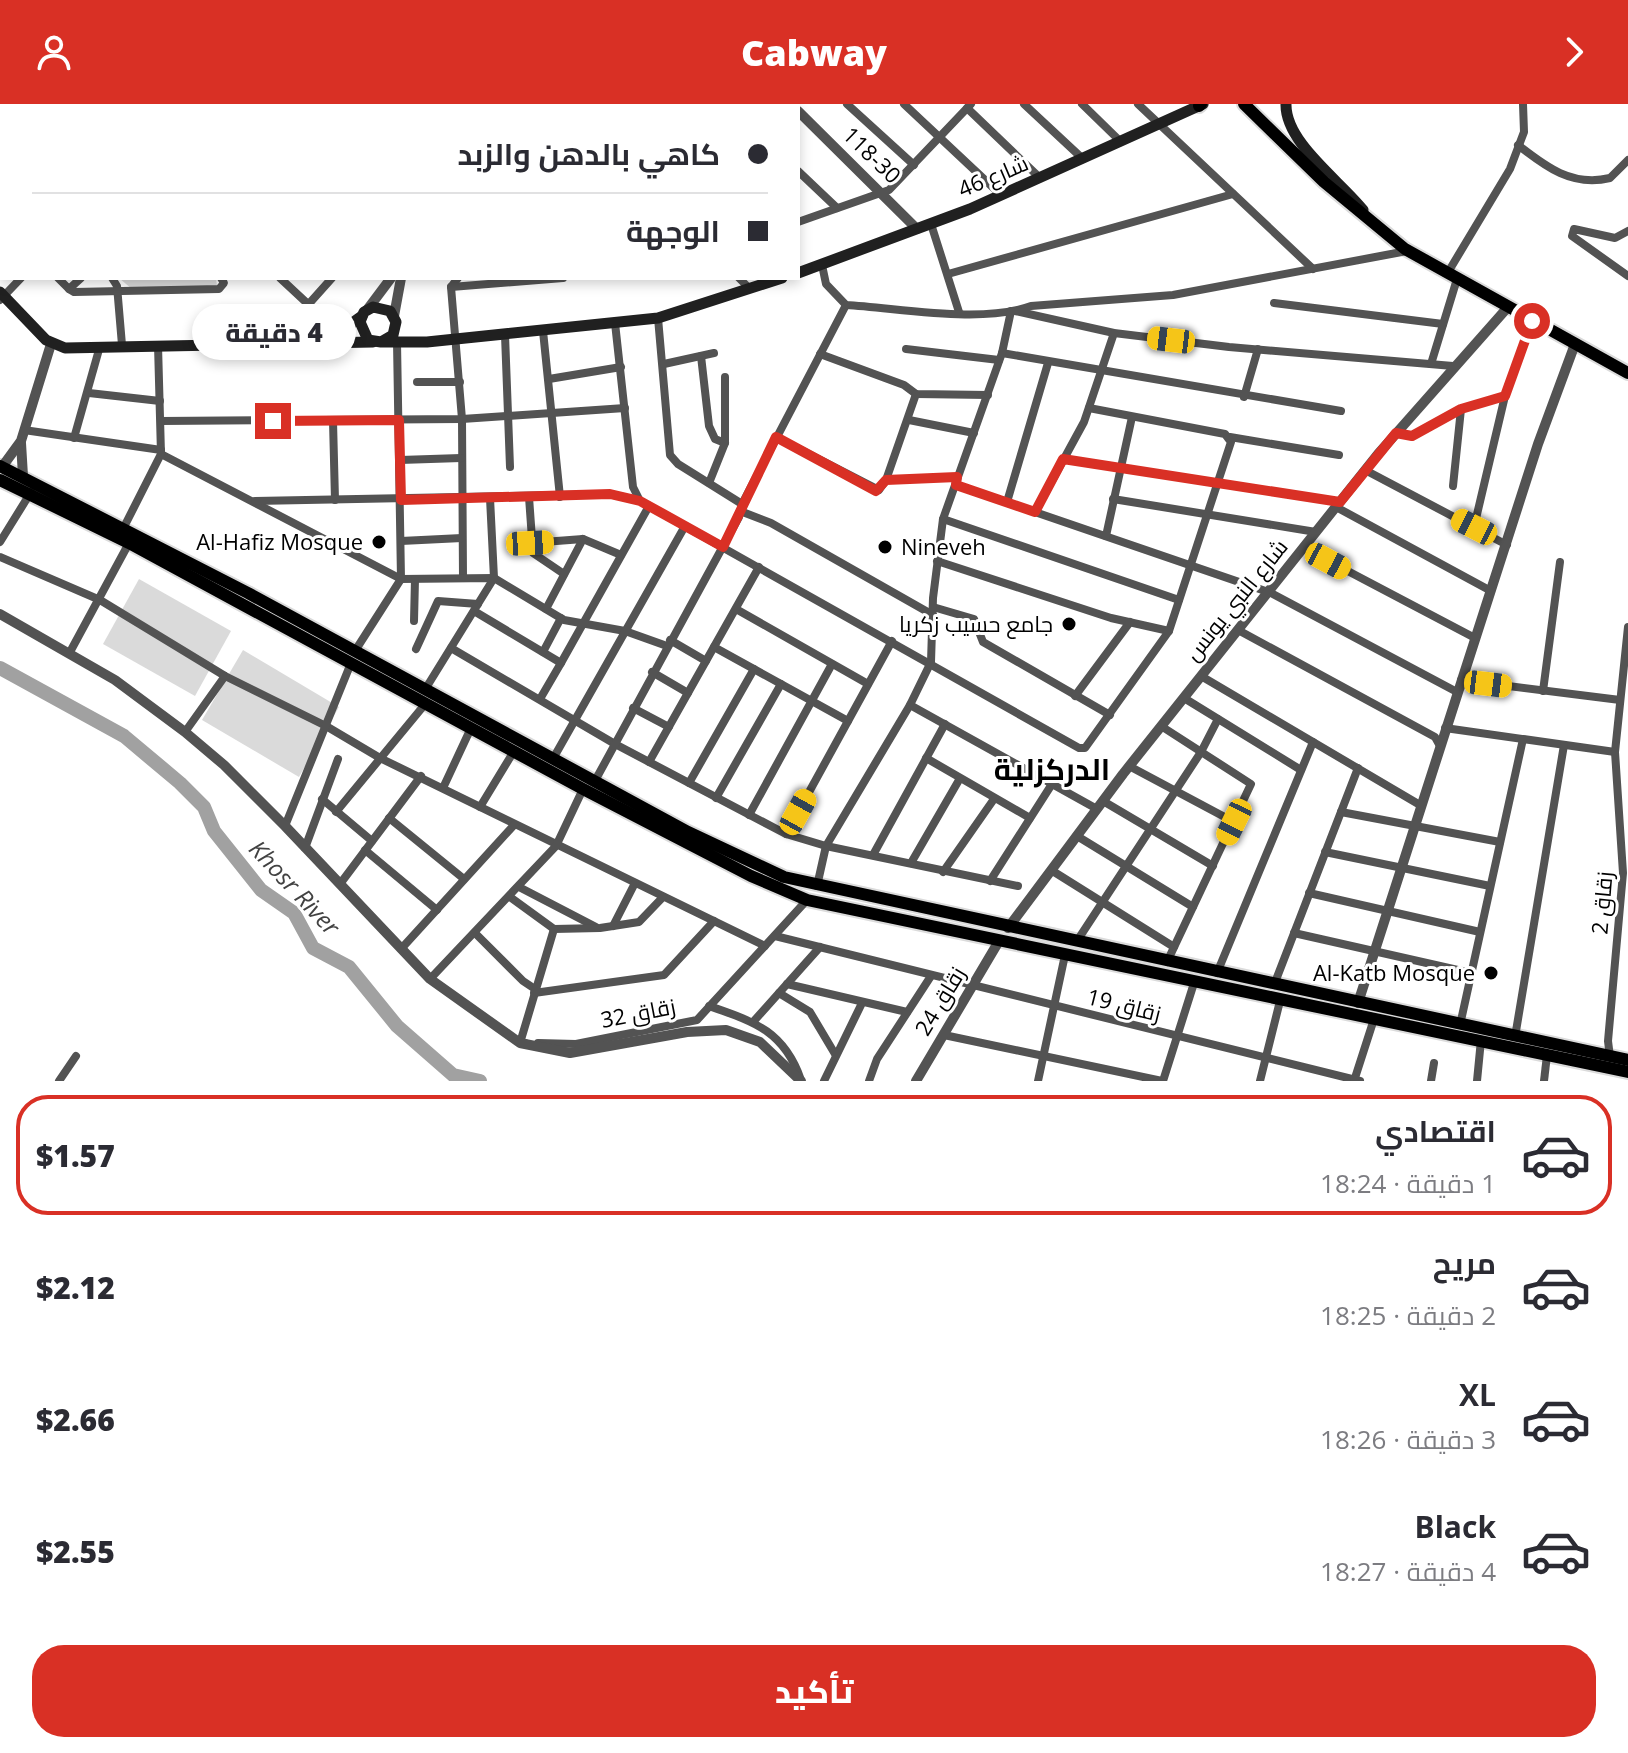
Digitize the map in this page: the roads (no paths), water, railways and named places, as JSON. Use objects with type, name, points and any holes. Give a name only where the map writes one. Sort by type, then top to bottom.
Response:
[{"type":"main road","points":[[1286,104],[1287,122],[1297,140],[1340,181],[1368,217]]},
{"type":"main road","name":"شارع 46","points":[[800,272],[1001,195],[1201,105]]},
{"type":"main road","points":[[1246,107],[1324,182],[1408,250],[1628,373]]},
{"type":"main road","points":[[1,296],[51,344],[65,348],[427,342],[658,318],[775,280]]},
{"type":"main road","points":[[325,343],[365,313],[385,308],[427,342]]},
{"type":"main road","points":[[365,313],[363,335],[378,342]]},
{"type":"main road","points":[[378,342],[393,335],[395,319]]},
{"type":"main road","points":[[1,471],[23,476],[123,529],[583,789],[751,876],[807,900],[1618,1070]]},
{"type":"main road","points":[[1,471],[31,492],[129,543],[353,657],[426,688],[688,832],[784,877],[1515,1037],[1618,1070]]},
{"type":"main road","points":[[1618,1070],[1628,1060]]},
{"type":"street","points":[[847,104],[914,165]]},
{"type":"street","points":[[904,104],[1001,195]]},
{"type":"street","points":[[1024,104],[1083,159]]},
{"type":"street","points":[[1082,104],[1121,142]]},
{"type":"street","points":[[1138,104],[1313,269]]},
{"type":"street","points":[[1431,364],[1452,277],[1510,169],[1524,132],[1523,104]]},
{"type":"street","points":[[800,221],[884,192],[969,106],[1040,178]]},
{"type":"street","name":"118-30","points":[[800,113],[884,192],[917,229]]},
{"type":"street","points":[[1518,145],[1545,167],[1576,179],[1610,178],[1628,160]]},
{"type":"street","points":[[800,173],[837,208]]},
{"type":"street","points":[[948,274],[1233,194]]},
{"type":"street","points":[[931,224],[959,312]]},
{"type":"street","points":[[1628,231],[1615,238],[1574,229],[1572,236],[1628,276]]},
{"type":"street","points":[[1013,311],[1031,306],[1173,295],[1408,250]]},
{"type":"street","points":[[822,265],[826,284],[846,305],[959,312],[1013,311],[1114,333],[1453,366]]},
{"type":"street","points":[[1,296],[19,280]]},
{"type":"street","points":[[60,280],[74,292],[118,293],[219,289],[224,283],[222,280]]},
{"type":"street","points":[[69,289],[79,280]]},
{"type":"street","points":[[113,280],[118,293],[122,345]]},
{"type":"street","points":[[282,280],[309,305]]},
{"type":"street","points":[[273,344],[330,280]]},
{"type":"street","points":[[365,313],[390,280]]},
{"type":"street","points":[[395,319],[401,280]]},
{"type":"street","points":[[456,280],[451,287],[462,419],[460,498],[463,578]]},
{"type":"street","points":[[451,287],[538,280]]},
{"type":"street","points":[[741,280],[749,288]]},
{"type":"street","points":[[1274,303],[1443,324]]},
{"type":"street","points":[[596,779],[723,547],[776,437],[846,305]]},
{"type":"street","name":"شارع النبي يونس","points":[[1008,928],[1129,766],[1271,593],[1365,470],[1453,366],[1508,307]]},
{"type":"street","points":[[816,886],[826,846],[910,705],[931,662],[937,561],[943,519],[1001,357],[1013,311]]},
{"type":"street","points":[[658,318],[670,455],[741,508],[933,611],[974,619],[983,642],[1110,715]]},
{"type":"street","points":[[1474,527],[1505,396],[1532,321]]},
{"type":"street","points":[[615,323],[633,487],[644,504]]},
{"type":"street","points":[[543,331],[560,497]]},
{"type":"street","points":[[1035,512],[1089,408],[1114,333]]},
{"type":"street","points":[[505,335],[510,467]]},
{"type":"street","points":[[285,826],[353,657],[401,579],[397,342]]},
{"type":"street","points":[[1,471],[23,436],[51,344]]},
{"type":"street","points":[[1358,1003],[1445,728],[1575,344]]},
{"type":"street","points":[[123,529],[161,452],[158,345]]},
{"type":"street","points":[[74,438],[100,346]]},
{"type":"street","points":[[906,349],[1048,363],[1341,411]]},
{"type":"street","points":[[1244,397],[1258,349]]},
{"type":"street","points":[[664,364],[714,353]]},
{"type":"street","points":[[820,354],[904,385],[916,394],[988,395]]},
{"type":"street","points":[[701,356],[709,426],[715,439],[725,443]]},
{"type":"street","points":[[1007,502],[1048,363]]},
{"type":"street","points":[[549,379],[621,367]]},
{"type":"street","points":[[709,483],[725,443],[725,377]]},
{"type":"street","points":[[417,382],[460,382]]},
{"type":"street","points":[[89,393],[160,401]]},
{"type":"street","points":[[776,437],[876,491],[886,480],[916,394]]},
{"type":"street","points":[[1396,433],[1412,436],[1461,409],[1505,396]]},
{"type":"street","points":[[161,421],[462,419],[625,408]]},
{"type":"street","points":[[1089,408],[1230,437],[1339,455]]},
{"type":"street","points":[[1453,486],[1461,409]]},
{"type":"street","points":[[1106,536],[1132,417]]},
{"type":"street","points":[[909,420],[974,433]]},
{"type":"street","points":[[333,421],[335,500]]},
{"type":"street","points":[[23,436],[74,438],[161,452],[401,579],[494,578],[561,618],[669,643],[706,661]]},
{"type":"street","points":[[23,436],[23,476]]},
{"type":"street","points":[[255,501],[610,494],[644,504],[931,662],[1079,748],[1085,748],[1169,631],[1230,437]]},
{"type":"street","points":[[400,460],[461,458]]},
{"type":"street","points":[[1063,459],[1338,504],[1491,591]]},
{"type":"street","points":[[1365,470],[1507,545]]},
{"type":"street","points":[[886,480],[957,481],[1035,512],[1271,593],[1457,692]]},
{"type":"street","points":[[0,542],[31,492]]},
{"type":"street","points":[[529,497],[530,543],[537,557],[564,574]]},
{"type":"street","points":[[426,688],[494,578],[490,498]]},
{"type":"street","points":[[1113,499],[1316,532]]},
{"type":"street","points":[[540,699],[621,555],[644,504]]},
{"type":"street","points":[[943,519],[1179,600]]},
{"type":"street","points":[[554,757],[685,526]]},
{"type":"street","points":[[401,541],[462,538]]},
{"type":"street","points":[[530,543],[583,539],[621,555]]},
{"type":"street","points":[[546,609],[583,539]]},
{"type":"street","points":[[70,652],[129,543]]},
{"type":"street","points":[[1304,548],[1475,638]]},
{"type":"street","points":[[0,557],[100,600],[225,676],[326,726],[380,758],[765,946]]},
{"type":"street","points":[[937,561],[1130,622],[1169,631]]},
{"type":"street","points":[[1543,691],[1560,562]]},
{"type":"street","points":[[649,762],[759,567]]},
{"type":"street","points":[[414,621],[415,579]]},
{"type":"street","points":[[416,649],[438,601],[476,607],[561,663]]},
{"type":"street","points":[[736,609],[868,684]]},
{"type":"street","points":[[0,614],[70,652],[185,732],[224,765],[285,826],[430,979],[520,1043],[570,1053],[687,1032],[726,1030],[750,1036],[781,1058],[801,1081]]},
{"type":"street","points":[[543,652],[561,618]]},
{"type":"street","points":[[1075,696],[1130,622]]},
{"type":"street","name":"زقاق 2","points":[[1618,1070],[1608,1041],[1624,860],[1615,752],[1628,627]]},
{"type":"street","points":[[1238,630],[1435,737],[1440,746]]},
{"type":"street","points":[[786,834],[892,641]]},
{"type":"street","points":[[714,647],[848,721]]},
{"type":"street","points":[[451,648],[615,744],[786,834],[826,846],[1018,886]]},
{"type":"street","points":[[749,815],[832,664]]},
{"type":"street","points":[[689,783],[754,669]]},
{"type":"street","points":[[652,672],[688,693]]},
{"type":"street","points":[[185,732],[225,676]]},
{"type":"street","points":[[1201,676],[1420,805]]},
{"type":"street","points":[[1461,680],[1620,700]]},
{"type":"street","points":[[716,798],[781,684]]},
{"type":"street","points":[[1184,698],[1301,770]]},
{"type":"street","points":[[336,812],[426,703]]},
{"type":"street","points":[[910,705],[1052,784],[1151,829],[1213,866]]},
{"type":"street","points":[[633,708],[669,727]]},
{"type":"street","points":[[1077,942],[1201,752],[1218,719]]},
{"type":"street","points":[[873,855],[945,724]]},
{"type":"street","points":[[1161,726],[1251,784],[1167,962]]},
{"type":"street","points":[[443,788],[471,728]]},
{"type":"street","points":[[1445,728],[1615,752]]},
{"type":"street","points":[[1460,1025],[1523,739]]},
{"type":"street","points":[[1217,973],[1313,742]]},
{"type":"street","points":[[1515,1037],[1564,745]]},
{"type":"street","points":[[480,807],[514,751]]},
{"type":"street","points":[[926,758],[959,780],[1030,818]]},
{"type":"street","points":[[305,848],[338,759]]},
{"type":"street","points":[[1129,766],[1234,822]]},
{"type":"street","points":[[1274,985],[1358,768]]},
{"type":"street","points":[[340,884],[421,776]]},
{"type":"street","points":[[911,863],[959,780]]},
{"type":"street","points":[[990,881],[1052,784]]},
{"type":"street","points":[[430,979],[556,846],[583,789]]},
{"type":"street","points":[[322,799],[372,841]]},
{"type":"street","points":[[943,872],[994,799]]},
{"type":"street","points":[[1341,812],[1414,823],[1500,842]]},
{"type":"street","points":[[389,818],[464,879]]},
{"type":"street","points":[[401,949],[514,825]]},
{"type":"street","points":[[1077,836],[1193,907]]},
{"type":"street","points":[[365,850],[437,910]]},
{"type":"street","points":[[1325,852],[1490,886]]},
{"type":"street","points":[[1051,870],[1174,947]]},
{"type":"street","points":[[613,926],[635,883]]},
{"type":"street","points":[[519,887],[600,928]]},
{"type":"street","points":[[1309,893],[1480,932]]},
{"type":"street","points":[[510,897],[554,929],[600,928],[639,922],[663,897]]},
{"type":"street","name":"زقاق 32","points":[[520,1043],[576,1044],[697,1020],[807,900]]},
{"type":"street","points":[[475,933],[535,991],[664,975],[714,921]]},
{"type":"street","points":[[520,1043],[554,929]]},
{"type":"street","points":[[1294,933],[1471,973]]},
{"type":"street","name":"زقاق 19","points":[[775,936],[1356,1080]]},
{"type":"street","name":"زقاق 24","points":[[916,1081],[999,941]]},
{"type":"street","points":[[753,1022],[820,947]]},
{"type":"street","points":[[1038,1081],[1065,955]]},
{"type":"street","points":[[869,1081],[877,1059],[931,976]]},
{"type":"street","points":[[944,1035],[1163,1081],[1194,983]]},
{"type":"street","points":[[787,984],[907,1012]]},
{"type":"street","points":[[779,993],[810,1012],[835,1054]]},
{"type":"street","points":[[1260,1081],[1280,1001]]},
{"type":"street","points":[[824,1081],[862,1003]]},
{"type":"street","points":[[709,1006],[753,1022],[775,1036],[794,1058],[801,1081]]},
{"type":"street","points":[[1356,1080],[1374,1019]]},
{"type":"street","points":[[687,1032],[697,1020]]},
{"type":"street","points":[[1477,1081],[1481,1040]]},
{"type":"street","points":[[1544,1081],[1547,1055]]},
{"type":"street","points":[[59,1081],[76,1056]]},
{"type":"street","points":[[1431,1081],[1434,1063]]},
{"type":"waterway","name":"Khosr River","points":[[0,668],[124,736],[180,783],[204,807],[214,831],[261,890],[294,913],[313,948],[349,967],[397,1026],[453,1075],[480,1081]]},
{"type":"place","name":"Al-Hafiz Mosque","points":[[379,542]]},
{"type":"place","name":"Nineveh","points":[[885,547]]},
{"type":"place","name":"جامع حسيب زكريا","points":[[1069,624]]},
{"type":"place","name":"Al-Katb Mosque","points":[[1491,973]]},
{"type":"district","name":"الدركزلية","points":[[1052,770]]}]
